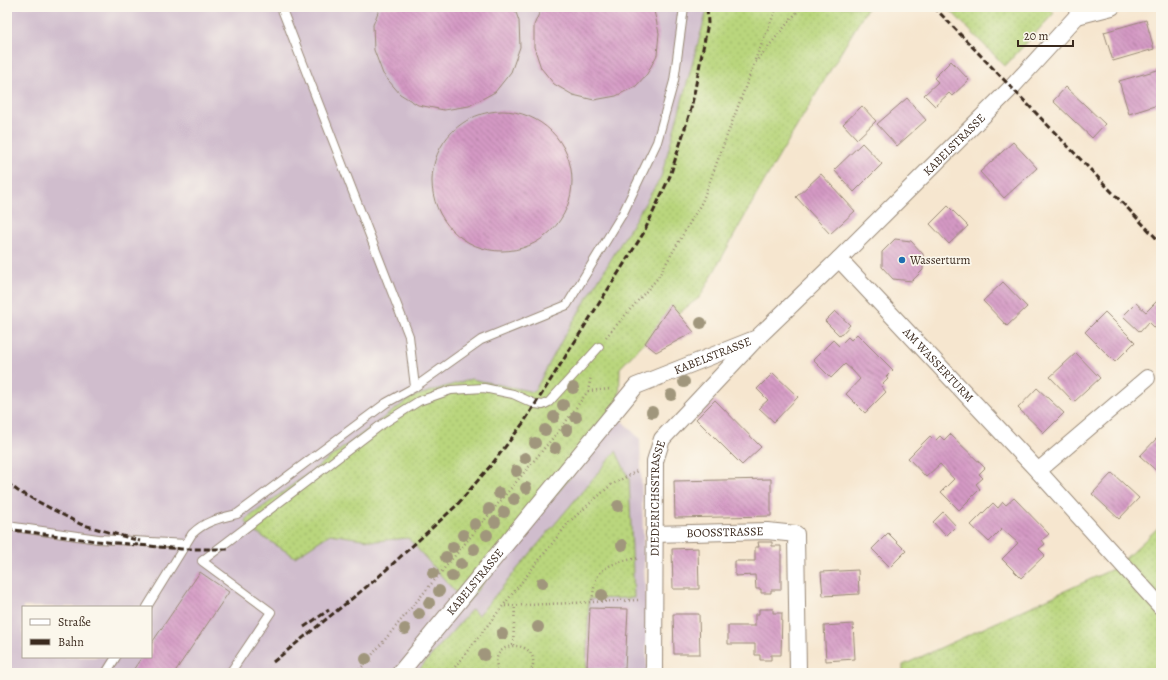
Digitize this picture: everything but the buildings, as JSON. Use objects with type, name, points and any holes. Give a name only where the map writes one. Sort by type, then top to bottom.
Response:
[{"type":"street","points":[[1073,11],[1112,7]]},
{"type":"street","name":"KABELSTRASSE","points":[[400,673],[636,386],[757,338],[839,259],[1011,88],[1073,11]]},
{"type":"street","name":"AM WASSERTURM","points":[[839,259],[1038,471],[1161,607]]},
{"type":"street","name":"DIEDERICHSSTRASSE","points":[[654,673],[655,461],[662,439],[757,338]]},
{"type":"street","points":[[1038,471],[1147,378]]},
{"type":"street","name":"BOOSSTRASSE","points":[[654,534],[767,531],[796,534],[798,673]]},
{"type":"lane","points":[[281,7],[409,336],[415,387]]},
{"type":"lane","points":[[148,606],[192,534],[200,527],[214,520],[237,514],[386,403],[415,387],[481,340],[567,305],[623,212],[657,142],[674,81],[684,7]]},
{"type":"lane","points":[[230,673],[271,612],[202,561],[381,425],[419,401],[451,390],[484,388],[513,394],[535,404],[543,405],[549,402],[598,347]]},
{"type":"lane","points":[[7,526],[98,538],[186,544]]},
{"type":"lane","points":[[106,673],[115,658]]},
{"type":"path","points":[[754,64],[776,7]]},
{"type":"path","points":[[450,673],[569,522],[611,485],[655,461]]},
{"type":"path","points":[[592,602],[596,579],[604,569],[617,562],[654,555]]},
{"type":"path","points":[[504,606],[655,600]]},
{"type":"path","points":[[513,645],[515,605]]},
{"type":"path","points":[[499,673],[497,668],[497,659],[500,653],[507,647],[513,645],[524,648],[529,652],[532,657],[533,664],[530,673]]},
{"type":"shaded area","points":[[7,7],[708,7],[661,177],[534,392],[471,379],[295,557],[330,534],[375,541],[408,538],[466,604],[619,418],[640,439],[647,673],[7,673]]},
{"type":"green space","points":[[708,7],[868,7],[762,185],[700,297],[654,332],[620,368],[619,418],[466,604],[408,538],[375,541],[330,534],[295,557],[252,530],[245,520],[412,397],[471,379],[534,392],[562,340],[661,177]]},
{"type":"green space","points":[[947,7],[1047,7],[1054,13],[1005,66]]},
{"type":"green space","points":[[616,451],[629,479],[634,598],[589,599],[586,673],[416,673],[472,609],[478,616]]},
{"type":"green space","points":[[1161,525],[1161,673],[903,673],[903,665],[1115,568]]},
{"type":"railway","points":[[273,662],[375,580],[456,506],[492,464],[524,422],[643,234],[670,176],[691,109],[708,23],[707,7]]},
{"type":"railway","points":[[934,7],[1161,243]]},
{"type":"railway","points":[[7,483],[18,491],[80,524],[140,541]]},
{"type":"railway","points":[[7,529],[96,541],[181,549],[230,549]]},
{"type":"railway","points":[[304,627],[329,610]]},
{"type":"place","name":"Wasserturm","points":[[902,260]]}]
